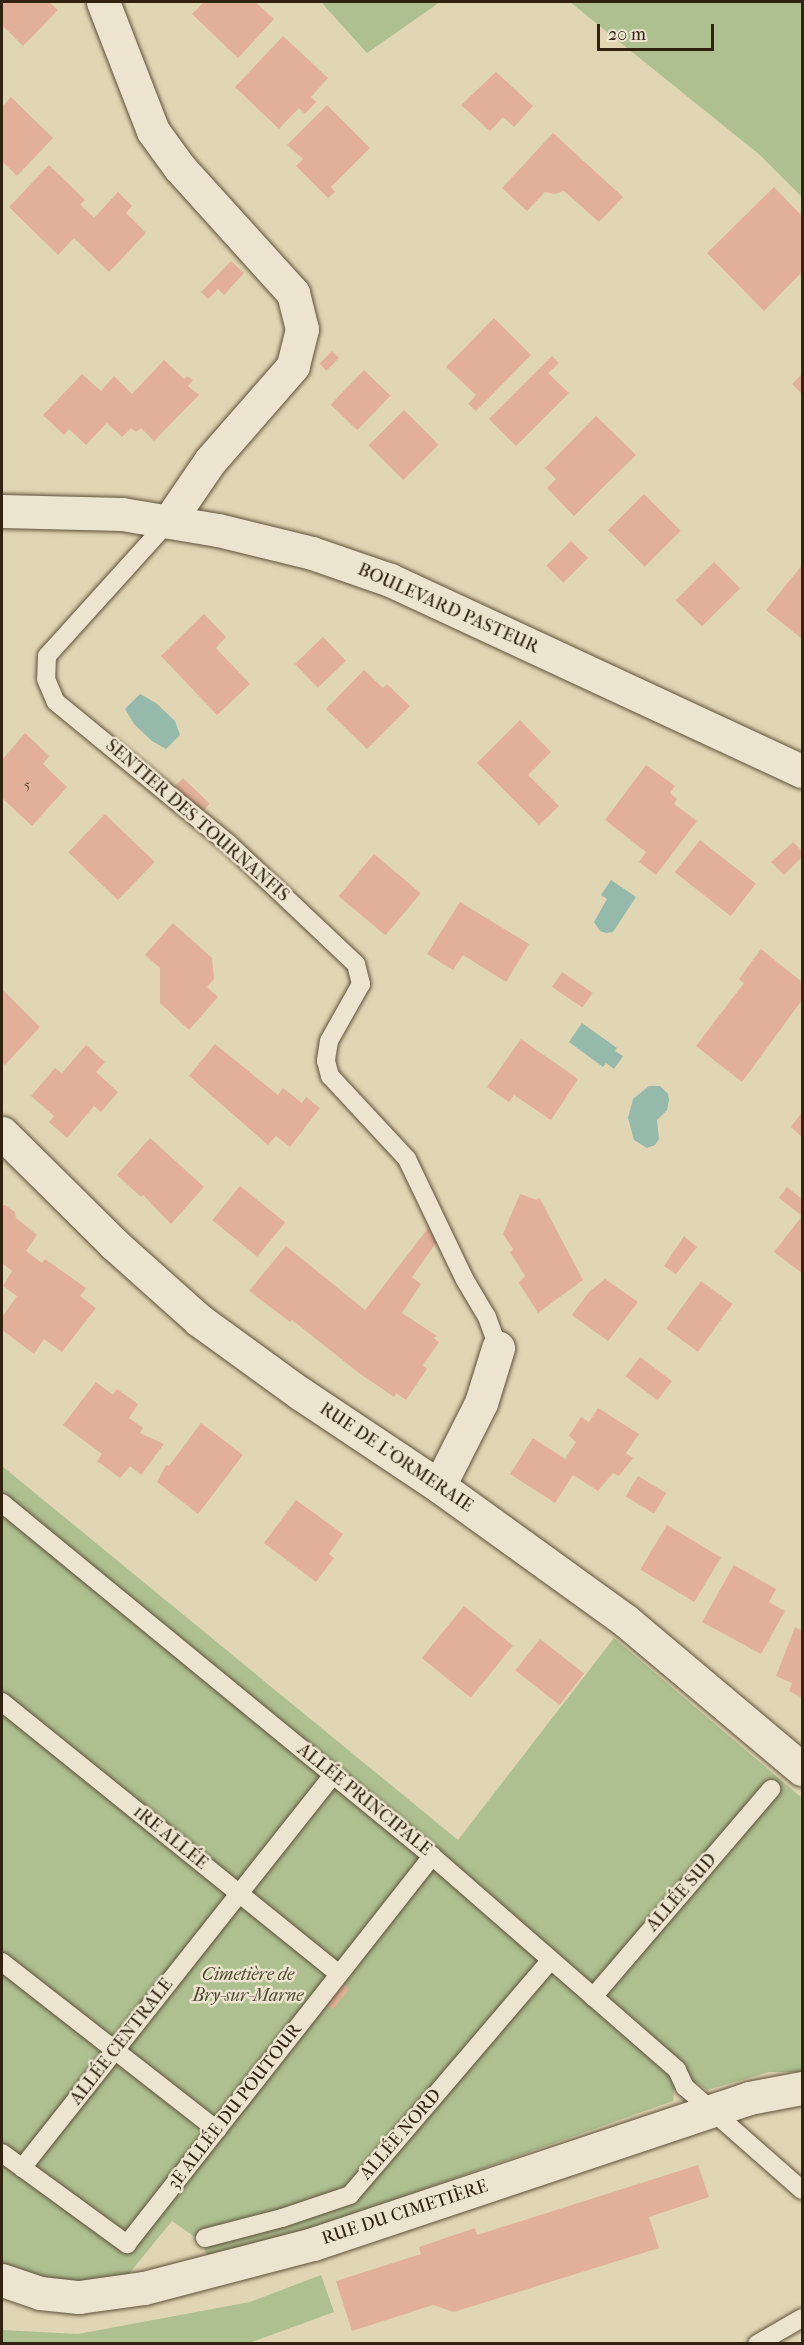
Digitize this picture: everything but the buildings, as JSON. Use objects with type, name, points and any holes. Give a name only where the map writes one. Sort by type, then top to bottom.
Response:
[{"type":"street","points":[[104,2],[153,131],[180,168],[293,293],[302,329],[293,366],[210,461],[169,521]]},
{"type":"street","name":"BOULEVARD PASTEUR","points":[[2,511],[122,514],[169,521],[312,553],[390,580],[802,771]]},
{"type":"street","name":"RUE DE L'ORMERAIE","points":[[2,1133],[114,1244],[199,1320],[301,1394],[439,1486],[626,1622],[802,1769]]},
{"type":"street","name":"SENTIER DES TOURNANFIS","points":[[439,1486],[481,1403],[498,1348]]},
{"type":"street","name":"RUE DU CIMETIÈRE","points":[[2,2280],[40,2293],[79,2297],[144,2288],[313,2244],[749,2098],[802,2088]]},
{"type":"lane","name":"SENTIER DES TOURNANFIS","points":[[169,521],[47,656],[46,679],[56,702],[230,845],[356,964],[361,984],[329,1041],[326,1061],[330,1076],[407,1159],[465,1280],[487,1317],[498,1348]]},
{"type":"lane","name":"ALLÉE PRINCIPALE","points":[[2,1503],[432,1856],[676,2070],[685,2087],[802,2190]]},
{"type":"lane","name":"1RE ALLÉE","points":[[2,1702],[339,1974]]},
{"type":"lane","name":"ALLÉE CENTRALE","points":[[22,2168],[333,1775]]},
{"type":"lane","name":"ALLÉE SUD","points":[[593,1997],[771,1789]]},
{"type":"lane","name":"3E ALLÉE DU POUTOUR","points":[[22,2168],[127,2244],[432,1856]]},
{"type":"lane","name":"ALLÉE NORD","points":[[205,2238],[282,2218],[350,2195],[551,1960]]},
{"type":"lane","points":[[2,1962],[217,2130]]},
{"type":"lane","points":[[2,2152],[22,2168]]},
{"type":"lane","points":[[758,2343],[802,2318]]},
{"type":"green space","points":[[321,2],[440,2],[367,53]]},
{"type":"green space","points":[[570,2],[802,2],[802,197],[760,155]]},
{"type":"green space","name":"Cimetière de Bry-sur-Marne","points":[[2,1466],[458,1840],[614,1638],[802,1798],[802,2072],[769,2072],[707,2090],[698,2083],[674,2090],[673,2101],[304,2232],[208,2259],[202,2242],[172,2221],[127,2276],[63,2289],[2,2284]]},
{"type":"green space","points":[[321,2275],[334,2312],[252,2342],[2,2343],[2,2330],[78,2334],[250,2302]]},
{"type":"shaded area","points":[[140,694],[156,703],[175,721],[180,735],[166,749],[152,741],[134,724],[125,709]]},
{"type":"shaded area","points":[[611,880],[636,897],[613,932],[606,933],[600,931],[594,922],[607,899],[601,895]]},
{"type":"shaded area","points":[[582,1023],[617,1048],[615,1051],[623,1056],[614,1069],[606,1063],[603,1067],[569,1042]]},
{"type":"shaded area","points":[[649,1086],[660,1086],[668,1094],[669,1100],[667,1110],[657,1120],[659,1139],[655,1145],[647,1148],[634,1140],[628,1118],[633,1099]]}]
